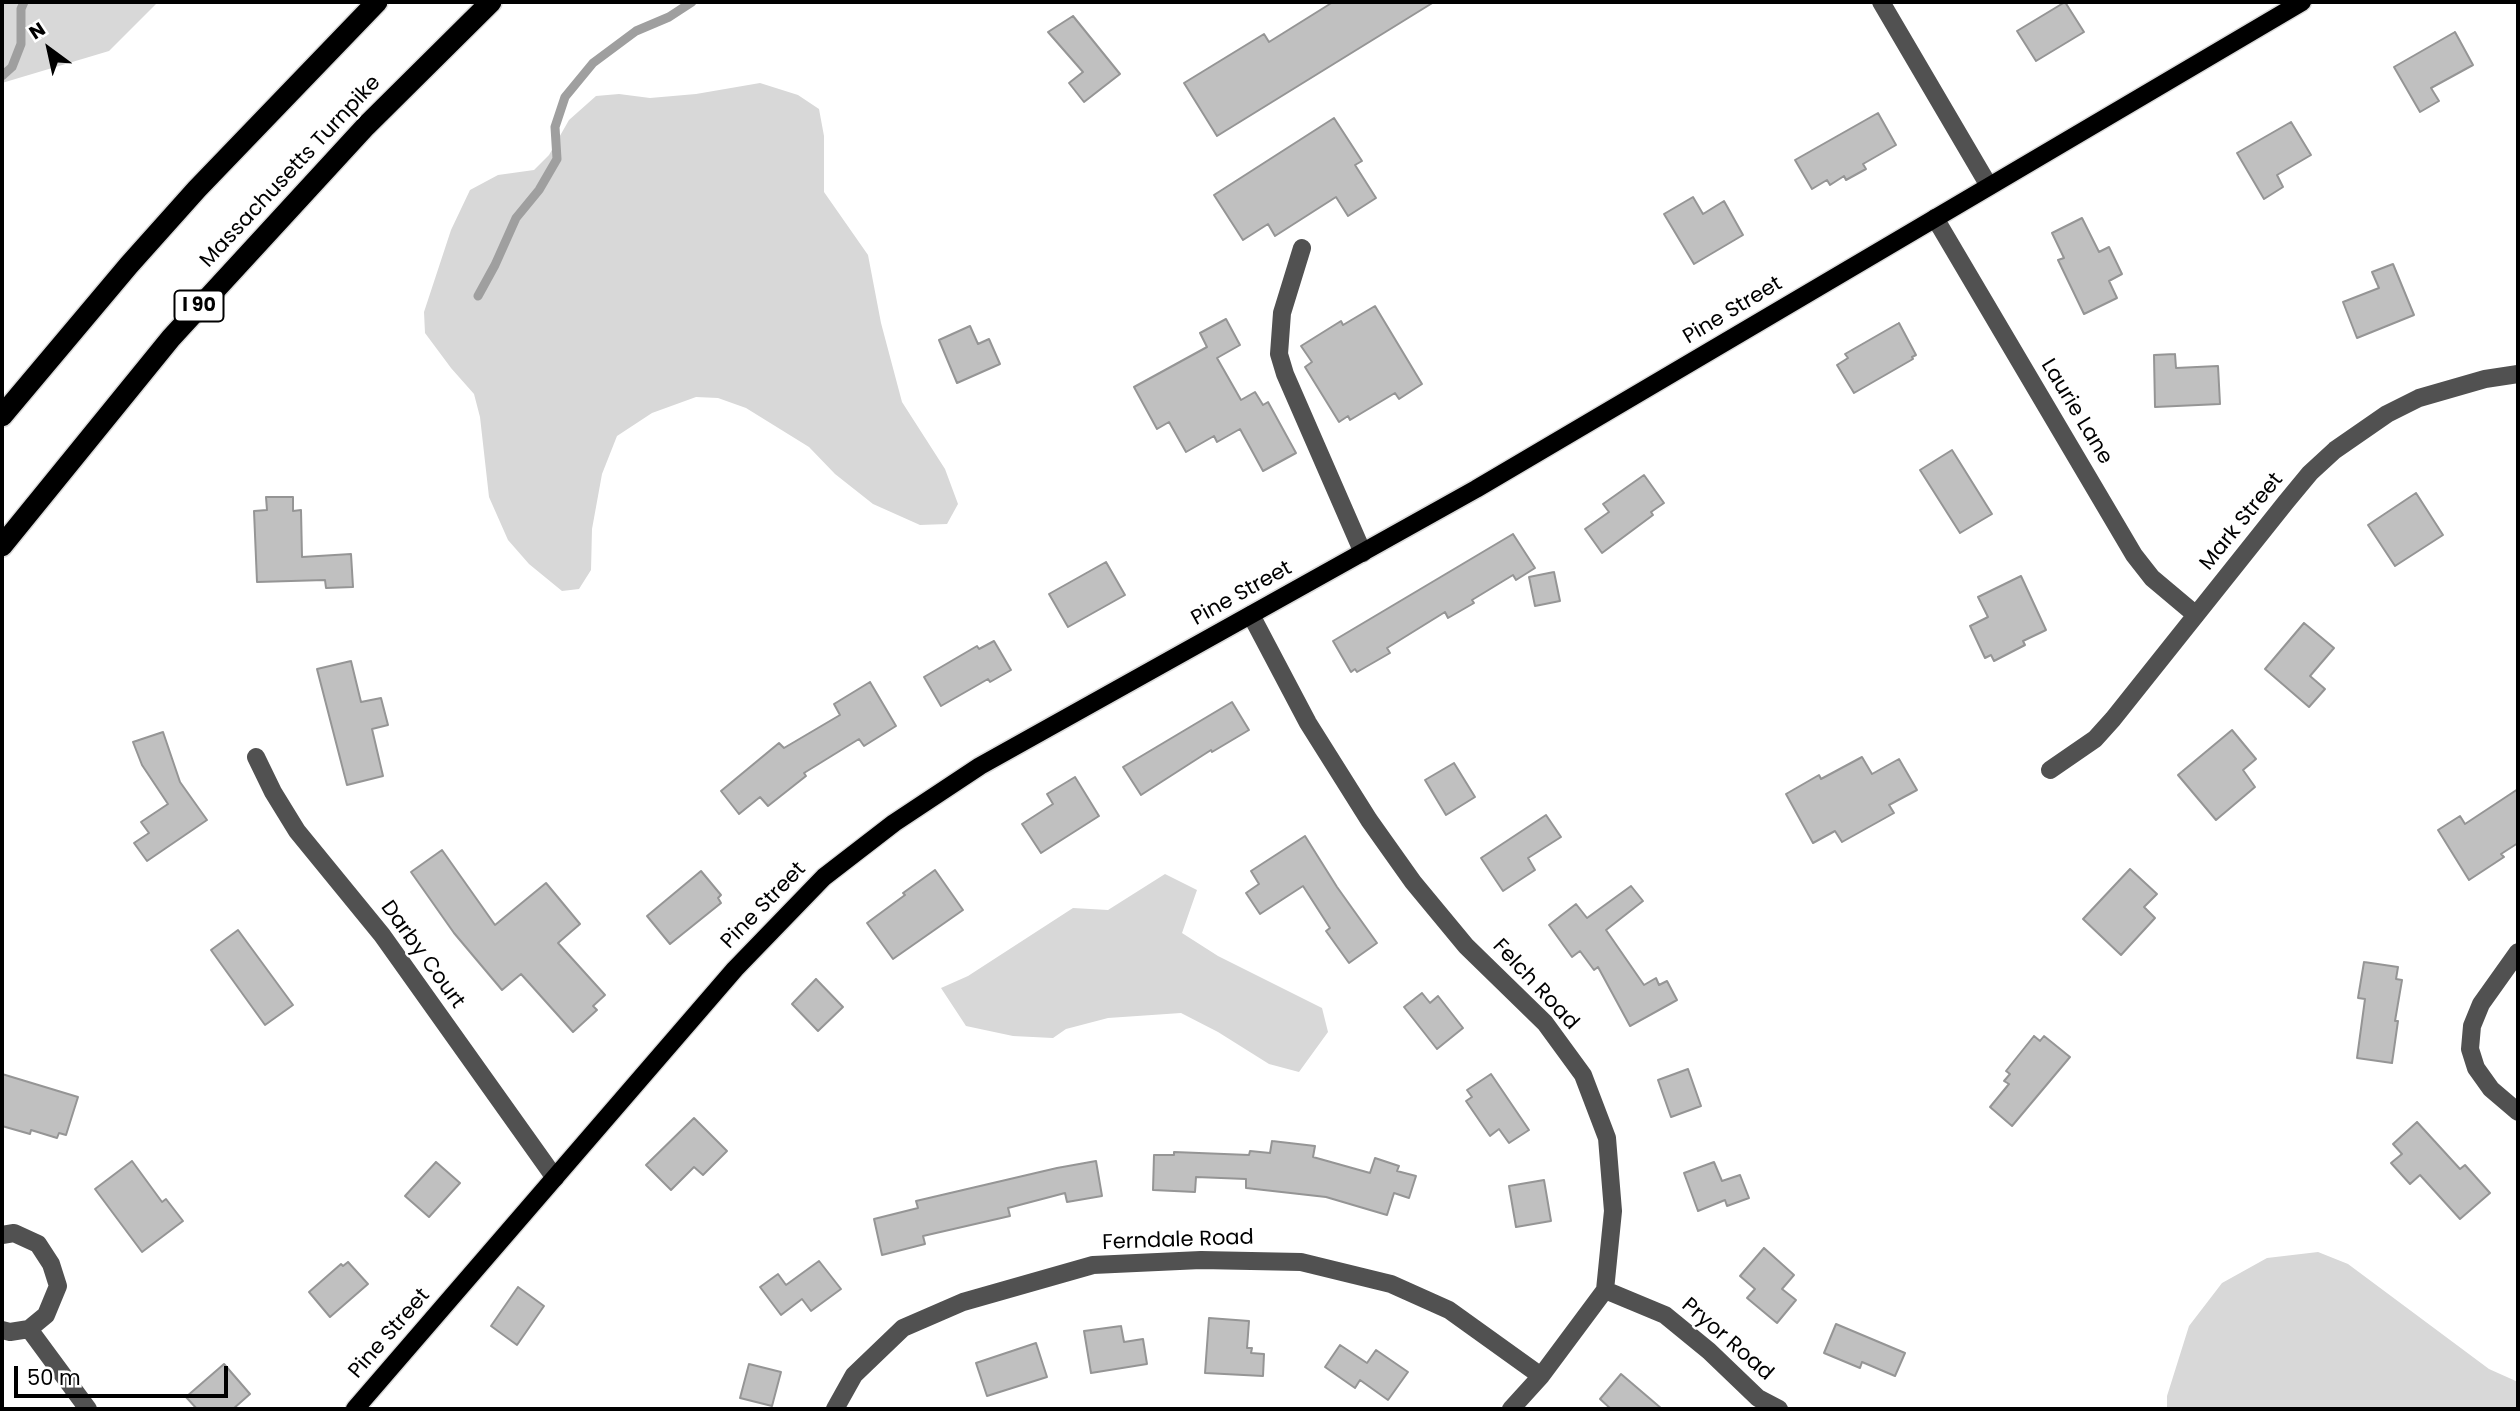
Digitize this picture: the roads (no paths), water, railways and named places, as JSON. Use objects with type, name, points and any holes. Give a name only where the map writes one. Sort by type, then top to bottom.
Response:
[{"type":"highway","points":[[2,416],[189,198],[377,2]]},
{"type":"highway","name":"Massachusetts Turnpike","points":[[2,546],[171,338],[366,126],[491,2]]},
{"type":"main road","name":"Pine Street","points":[[355,1409],[734,969],[824,877],[894,823],[949,786],[1363,553],[2302,2]]},
{"type":"street","points":[[1881,2],[1989,186]]},
{"type":"street","name":"Laurie Lane","points":[[1935,218],[2134,555],[2152,578],[2196,615]]},
{"type":"street","points":[[1302,248],[1282,313],[1279,354],[1285,374],[1363,553]]},
{"type":"street","name":"Mark Street","points":[[2050,770],[2095,739],[2286,502],[2335,450],[2387,414],[2419,398],[2485,379],[2518,374]]},
{"type":"street","name":"Felch Road","points":[[1251,615],[1308,723],[1369,820],[1406,872],[1466,946],[1545,1023],[1583,1075],[1607,1138],[1614,1211],[1605,1290]]},
{"type":"street","name":"Darby Court","points":[[256,757],[273,792],[298,831],[382,936],[555,1178]]},
{"type":"street","points":[[2518,952],[2481,1003],[2472,1026],[2470,1049],[2476,1068],[2491,1088],[2518,1112]]},
{"type":"street","points":[[2,1235],[14,1233],[38,1244],[51,1264],[58,1286],[46,1315],[29,1329],[10,1332],[2,1330]]},
{"type":"street","name":"Ferndale Road","points":[[835,1409],[854,1375],[904,1328],[963,1302],[1093,1265],[1200,1260],[1301,1262],[1391,1283],[1449,1310],[1541,1376]]},
{"type":"street","points":[[1511,1409],[1541,1376],[1605,1290]]},
{"type":"street","name":"Pryor Road","points":[[1605,1290],[1665,1315],[1709,1351],[1758,1398],[1779,1409]]},
{"type":"street","points":[[29,1329],[88,1409]]},
{"type":"waterway","points":[[2,76],[12,67],[21,44],[21,9],[24,2]]},
{"type":"waterway","points":[[478,296],[516,218],[539,190],[557,159],[555,127],[565,97],[593,63],[636,31],[669,17],[692,2]]}]
